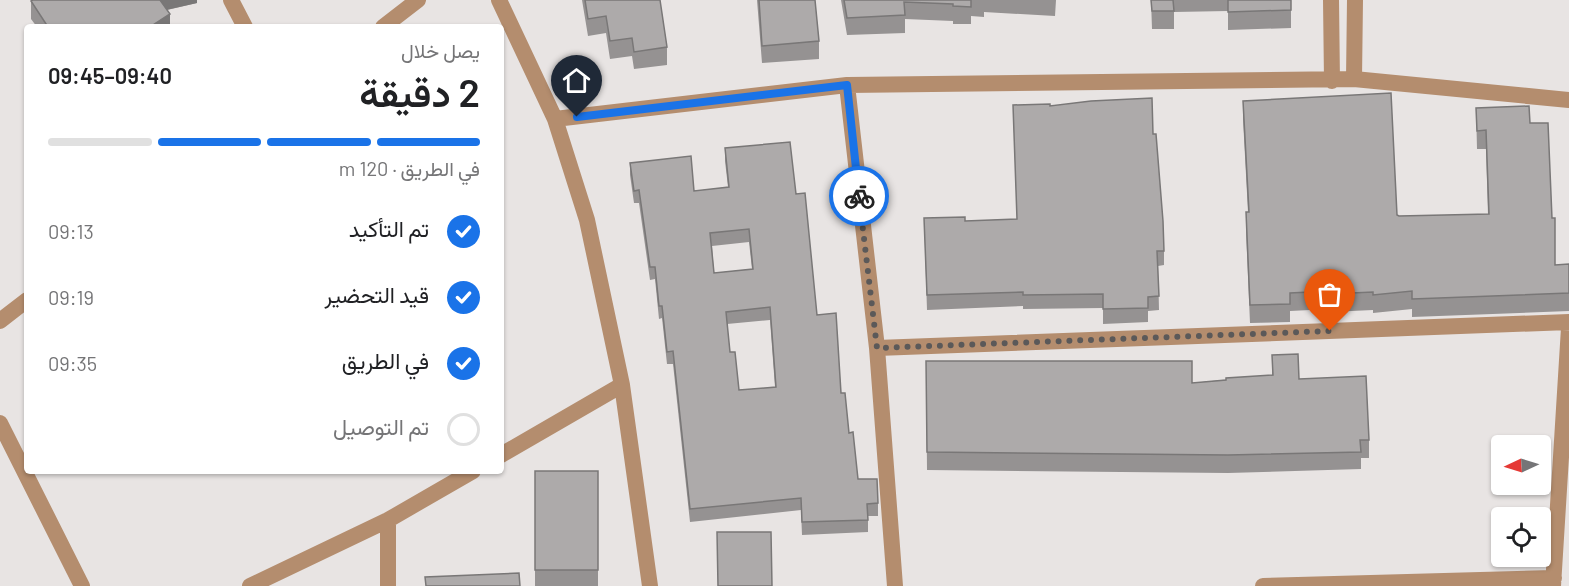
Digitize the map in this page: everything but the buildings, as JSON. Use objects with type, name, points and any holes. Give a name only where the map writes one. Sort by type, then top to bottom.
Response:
[{"type":"street","points":[[231,0],[243,24]]},
{"type":"street","points":[[387,24],[418,0]]},
{"type":"street","points":[[499,0],[555,119],[586,220],[622,385],[650,586]]},
{"type":"street","points":[[1331,0],[1332,81]]},
{"type":"street","points":[[1354,80],[1355,0]]},
{"type":"street","points":[[555,119],[847,85],[1354,80],[1569,100]]},
{"type":"street","points":[[847,85],[877,348],[895,586]]},
{"type":"street","points":[[0,321],[24,302]]},
{"type":"street","points":[[877,348],[1569,322]]},
{"type":"street","points":[[1263,586],[1553,582],[1569,328]]},
{"type":"street","points":[[504,453],[622,385]]},
{"type":"street","points":[[0,423],[24,471]]},
{"type":"street","points":[[26,474],[82,586]]},
{"type":"street","points":[[250,586],[388,519],[468,474]]},
{"type":"street","points":[[388,519],[388,586]]},
{"type":"way so far","points":[[859,196],[877,348],[1330,331]]},
{"type":"route","points":[[577,117],[847,85],[859,196]]}]
